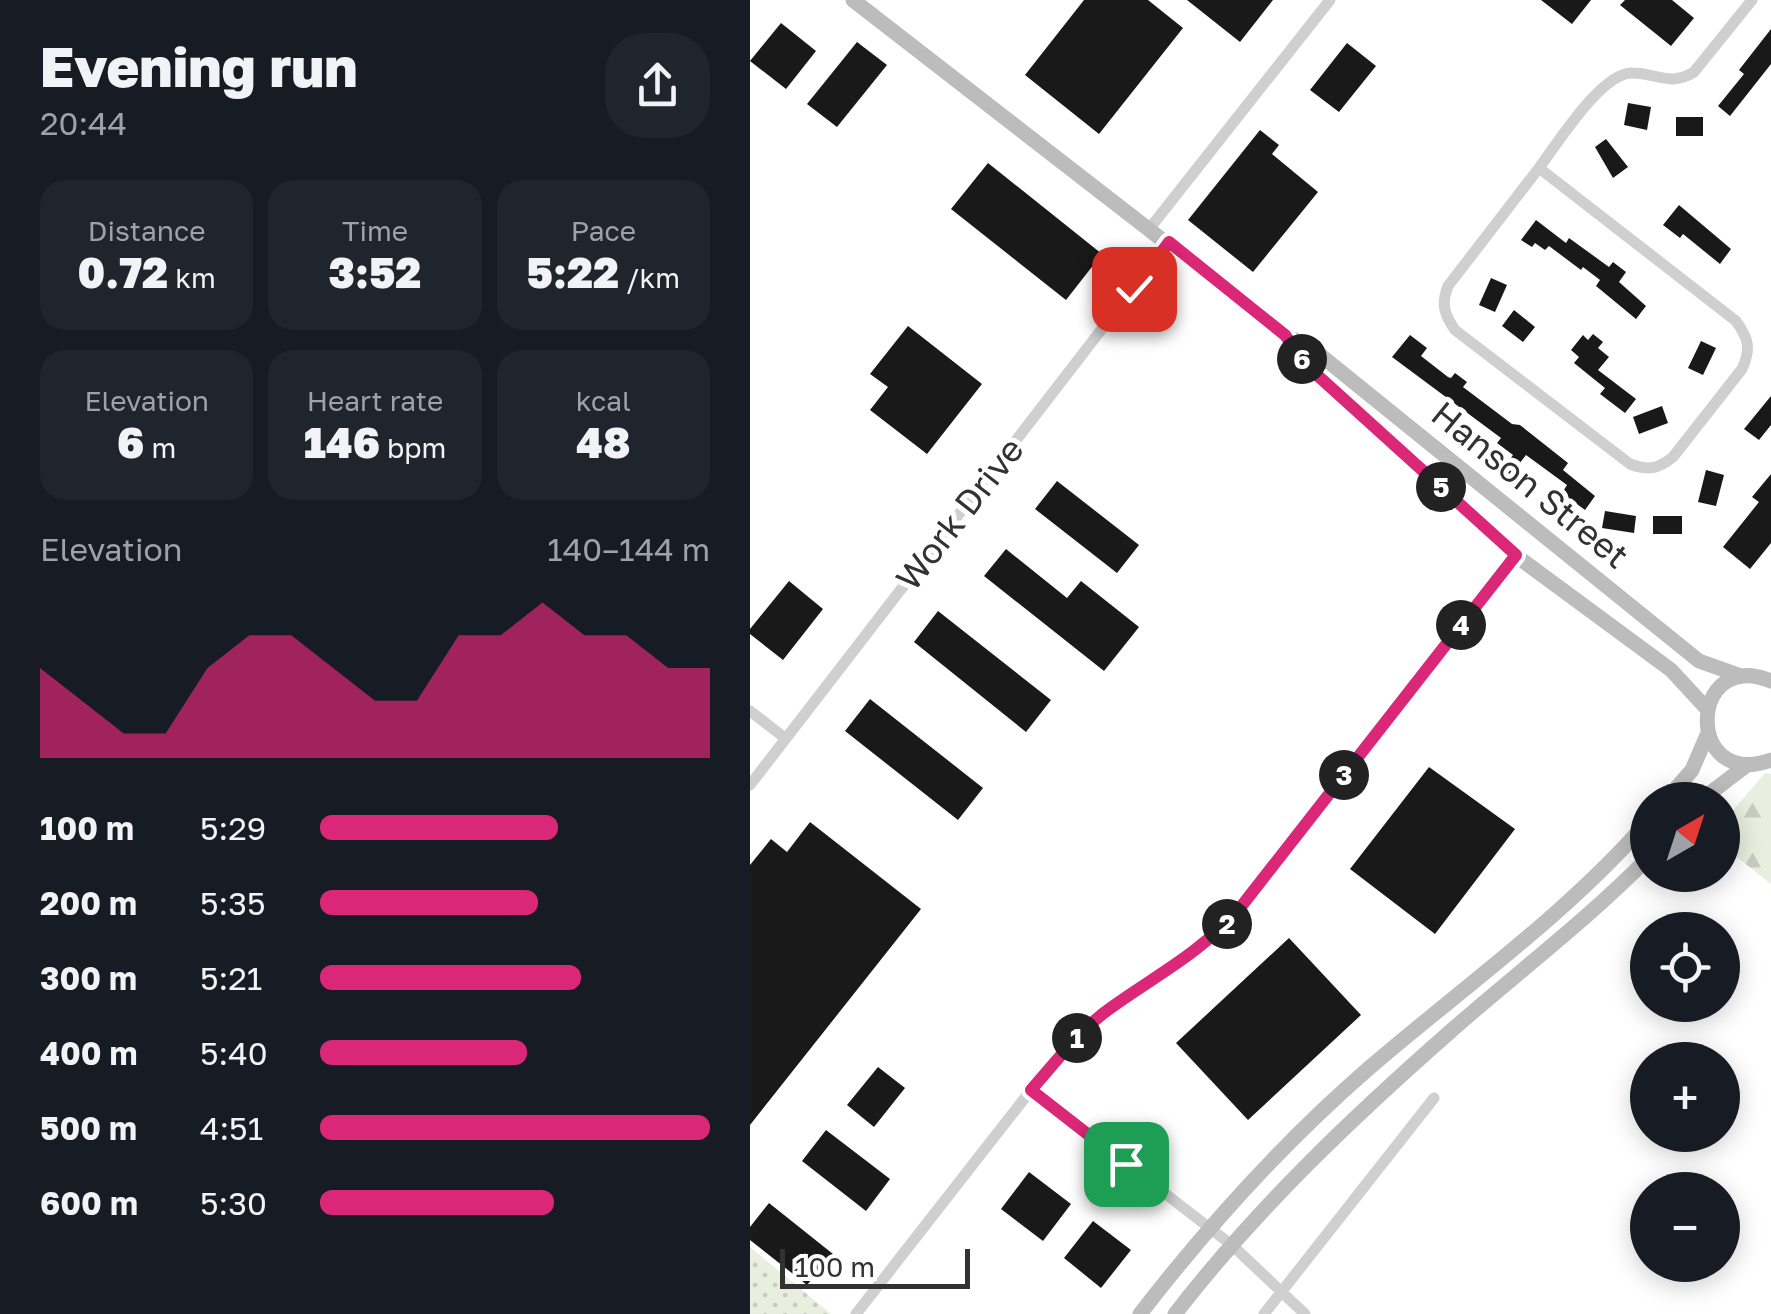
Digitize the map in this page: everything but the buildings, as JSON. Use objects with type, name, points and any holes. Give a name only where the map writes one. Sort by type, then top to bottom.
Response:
[{"type":"street","name":"Hanson Street","points":[[853,0],[1285,335],[1314,350],[1699,660],[1745,676],[1771,680]]},
{"type":"street","points":[[1150,228],[1330,0]]},
{"type":"street","points":[[1539,168],[1736,321],[1747,336],[1749,352],[1742,369],[1673,458],[1662,466],[1645,470],[1618,456],[1455,330],[1445,315],[1442,300],[1448,286],[1539,168],[1614,77],[1631,72],[1666,81],[1682,80],[1694,72],[1752,0]]},
{"type":"street","name":"Work Drive","points":[[750,785],[1169,242]]},
{"type":"street","name":"Hanson Street","points":[[1285,335],[1306,365],[1516,555],[1671,670],[1707,708]]},
{"type":"street","points":[[856,1314],[1084,1028],[1189,958],[1229,921],[1516,555]]},
{"type":"street","points":[[1682,782],[1692,770],[1708,733],[1707,708],[1720,688],[1771,664]]},
{"type":"street","points":[[750,711],[785,738]]},
{"type":"street","points":[[1708,733],[1722,755],[1762,764]]},
{"type":"street","points":[[1732,782],[1762,764]]},
{"type":"street","points":[[1140,1314],[1252,1180],[1365,1072],[1555,912],[1630,839]]},
{"type":"street","points":[[1175,1314],[1306,1164],[1452,1030],[1630,876]]},
{"type":"street","points":[[1031,1090],[1233,1246],[1305,1314]]},
{"type":"street","points":[[1264,1314],[1434,1098]]},
{"type":"green space","points":[[1765,773],[1771,774],[1771,884],[1740,859],[1740,802]]},
{"type":"green space","points":[[750,1247],[831,1314],[750,1314]]},
{"type":"route","points":[[1126,1164],[1031,1090],[1084,1028],[1189,958],[1217,934],[1516,555],[1306,365],[1285,335],[1169,242],[1134,289]]}]
